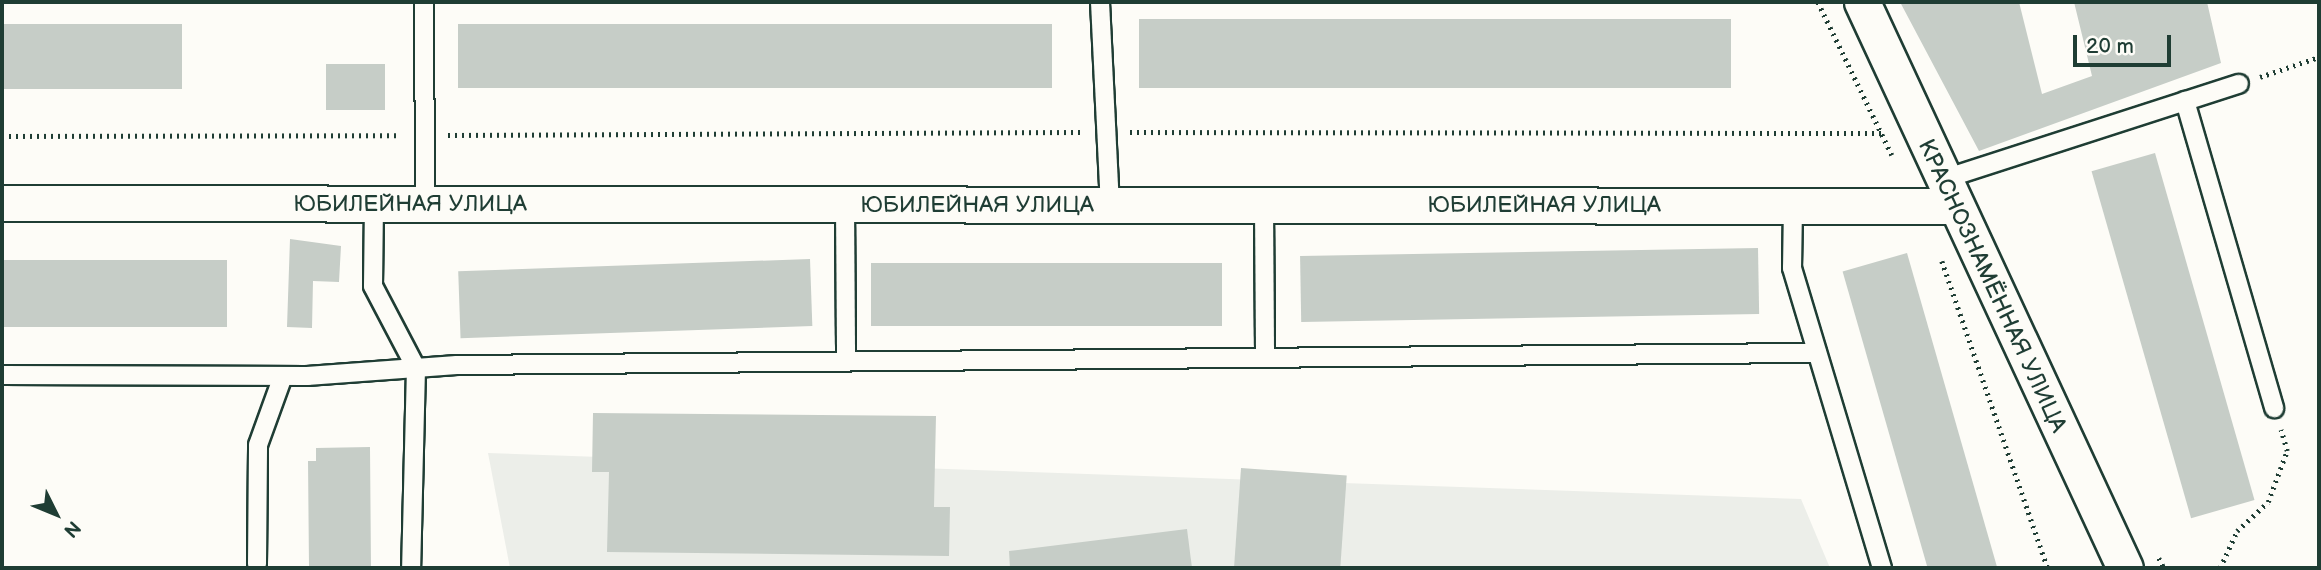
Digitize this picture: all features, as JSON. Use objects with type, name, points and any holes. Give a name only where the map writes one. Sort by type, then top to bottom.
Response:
[{"type":"street","name":"КРАСНОЗНАМЁННАЯ УЛИЦА","points":[[1863,2],[1946,193],[2125,568]]},
{"type":"street","name":"ЮБИЛЕЙНАЯ УЛИЦА","points":[[2,203],[1917,206],[1946,193]]},
{"type":"lane","points":[[425,2],[425,204]]},
{"type":"lane","points":[[1100,2],[1110,205]]},
{"type":"lane","points":[[1946,193],[2185,101],[2239,83]]},
{"type":"lane","points":[[2185,101],[2274,408]]},
{"type":"lane","points":[[374,204],[373,286],[416,368],[411,568]]},
{"type":"lane","points":[[845,204],[846,362]]},
{"type":"lane","points":[[1264,205],[1265,358]]},
{"type":"lane","points":[[1793,206],[1792,268],[1882,568]]},
{"type":"lane","points":[[2,375],[283,376],[416,368],[1818,353]]},
{"type":"lane","points":[[257,564],[258,445],[283,376]]},
{"type":"path","points":[[1818,2],[1917,206]]},
{"type":"path","points":[[2239,83],[2319,57]]},
{"type":"path","points":[[2,136],[1106,132],[1882,133]]},
{"type":"path","points":[[1941,257],[2048,568]]},
{"type":"path","points":[[2220,568],[2237,531],[2269,502],[2287,451],[2274,408]]},
{"type":"shaded area","points":[[488,453],[1801,499],[1830,568],[510,568]]},
{"type":"building","points":[[1900,2],[2019,2],[2042,94],[2092,76],[2074,2],[2207,2],[2221,63],[1979,151]]},
{"type":"building","points":[[1139,19],[1731,19],[1731,88],[1139,88]]},
{"type":"building","points":[[2,24],[182,24],[182,89],[2,89]]},
{"type":"building","points":[[458,24],[1052,24],[1052,88],[458,88]]},
{"type":"building","points":[[326,64],[385,64],[385,110],[326,110]]},
{"type":"building","points":[[2155,153],[2255,500],[2191,518],[2092,171]]},
{"type":"building","points":[[290,239],[341,246],[339,282],[313,281],[312,328],[287,327]]},
{"type":"building","points":[[1758,248],[1759,314],[1301,322],[1300,256]]},
{"type":"building","points":[[1907,253],[1997,568],[1928,568],[1843,271]]},
{"type":"building","points":[[810,259],[812,326],[461,338],[458,271]]},
{"type":"building","points":[[2,260],[227,260],[227,327],[2,327]]},
{"type":"building","points":[[871,263],[1222,263],[1222,326],[871,326]]},
{"type":"building","points":[[593,413],[936,416],[934,507],[950,507],[949,556],[607,552],[609,472],[592,472]]},
{"type":"building","points":[[370,447],[371,568],[309,568],[308,461],[316,461],[316,448]]},
{"type":"building","points":[[1241,468],[1347,475],[1340,568],[1234,568]]},
{"type":"building","points":[[1187,529],[1192,568],[1010,568],[1009,551]]}]
